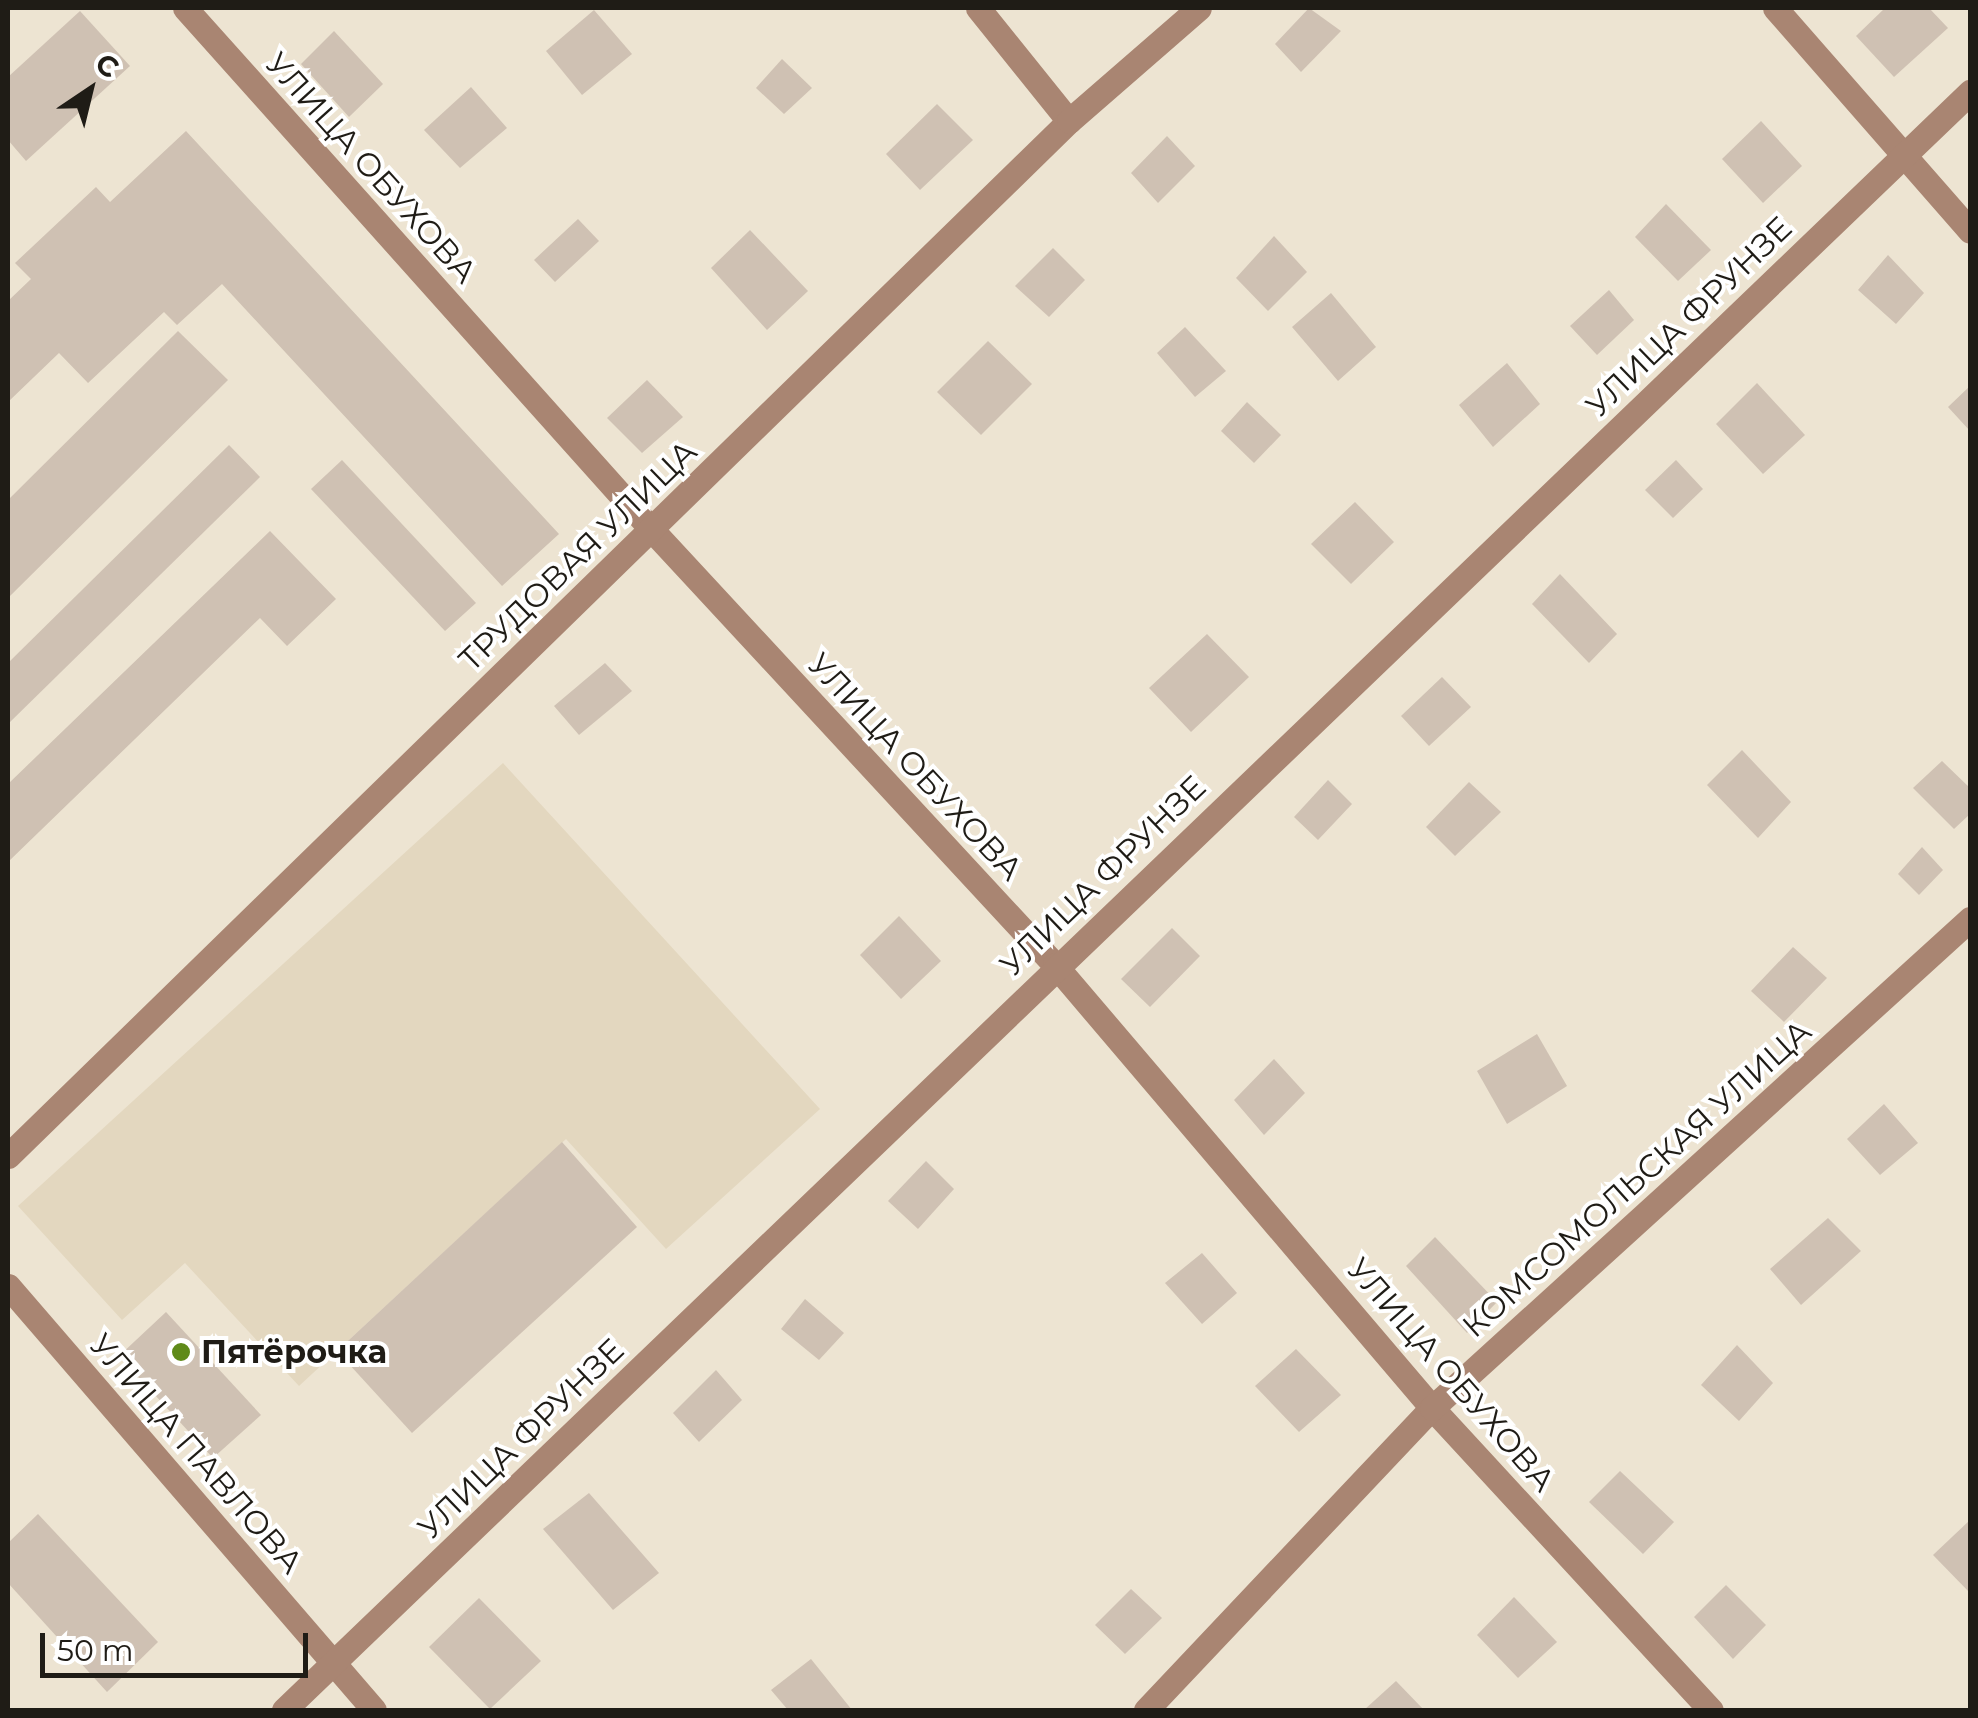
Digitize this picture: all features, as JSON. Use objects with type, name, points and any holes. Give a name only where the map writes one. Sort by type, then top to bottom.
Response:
[{"type":"street","name":"УЛИЦА ОБУХОВА","points":[[185,8],[652,530],[1055,966],[1432,1408],[1711,1710]]},
{"type":"street","points":[[978,8],[1069,121]]},
{"type":"street","name":"ТРУДОВАЯ УЛИЦА","points":[[8,1156],[1069,121],[1199,8]]},
{"type":"street","points":[[1775,8],[1970,231]]},
{"type":"street","name":"УЛИЦА ФРУНЗЕ","points":[[284,1710],[1970,92]]},
{"type":"street","name":"КОМСОМОЛЬСКАЯ УЛИЦА","points":[[1146,1710],[1432,1408],[1970,918]]},
{"type":"street","name":"УЛИЦА ПАВЛОВА","points":[[8,1286],[374,1710]]},
{"type":"shaded area","points":[[503,763],[820,1109],[666,1249],[566,1139],[299,1386],[185,1263],[122,1320],[18,1206]]},
{"type":"building","points":[[1309,8],[1341,31],[1301,72],[1275,44]]},
{"type":"building","points":[[1885,8],[1929,8],[1948,28],[1894,77],[1856,36]]},
{"type":"building","points":[[594,10],[632,54],[582,95],[546,51]]},
{"type":"building","points":[[80,11],[130,66],[26,161],[8,140],[8,77]]},
{"type":"building","points":[[334,31],[383,84],[349,117],[301,64]]},
{"type":"building","points":[[782,59],[812,88],[784,114],[756,88]]},
{"type":"building","points":[[471,87],[507,128],[460,168],[424,130]]},
{"type":"building","points":[[937,104],[973,140],[920,190],[886,154]]},
{"type":"building","points":[[1761,121],[1802,166],[1763,203],[1722,159]]},
{"type":"building","points":[[186,131],[559,534],[502,586],[222,284],[177,325],[164,312],[88,383],[59,353],[8,402],[8,301],[31,279],[15,263],[96,187],[110,202]]},
{"type":"building","points":[[1167,136],[1195,166],[1158,203],[1131,173]]},
{"type":"building","points":[[1666,204],[1711,250],[1678,281],[1635,237]]},
{"type":"building","points":[[578,219],[599,241],[555,282],[534,260]]},
{"type":"building","points":[[750,230],[808,291],[767,330],[711,268]]},
{"type":"building","points":[[1274,236],[1307,272],[1268,311],[1236,278]]},
{"type":"building","points":[[1053,248],[1085,280],[1049,317],[1015,286]]},
{"type":"building","points":[[1888,255],[1924,293],[1896,324],[1858,290]]},
{"type":"building","points":[[1609,290],[1634,320],[1597,355],[1570,326]]},
{"type":"building","points":[[1331,293],[1376,347],[1338,381],[1292,327]]},
{"type":"building","points":[[1185,327],[1226,371],[1195,397],[1157,353]]},
{"type":"building","points":[[178,331],[228,380],[8,598],[8,500]]},
{"type":"building","points":[[988,341],[1032,384],[981,435],[937,392]]},
{"type":"building","points":[[1507,363],[1540,404],[1493,447],[1459,405]]},
{"type":"building","points":[[647,380],[683,417],[642,453],[607,418]]},
{"type":"building","points":[[1757,383],[1805,435],[1763,474],[1716,424]]},
{"type":"building","points":[[1970,386],[1970,431],[1948,407]]},
{"type":"building","points":[[1247,402],[1281,435],[1254,463],[1221,431]]},
{"type":"building","points":[[229,445],[260,477],[8,724],[8,663]]},
{"type":"building","points":[[342,460],[476,603],[445,631],[311,489]]},
{"type":"building","points":[[1676,460],[1703,489],[1673,518],[1645,490]]},
{"type":"building","points":[[1355,502],[1394,542],[1351,584],[1311,544]]},
{"type":"building","points":[[270,531],[336,599],[287,646],[260,618],[8,862],[8,784]]},
{"type":"building","points":[[1560,574],[1617,634],[1589,663],[1532,604]]},
{"type":"building","points":[[1207,634],[1249,677],[1191,732],[1149,688]]},
{"type":"building","points":[[605,663],[632,691],[579,735],[554,706]]},
{"type":"building","points":[[1442,677],[1471,707],[1429,746],[1401,716]]},
{"type":"building","points":[[1742,750],[1791,802],[1758,838],[1707,785]]},
{"type":"building","points":[[1942,761],[1970,788],[1970,814],[1954,829],[1913,788]]},
{"type":"building","points":[[1328,780],[1352,804],[1318,840],[1294,817]]},
{"type":"building","points":[[1469,782],[1501,812],[1455,856],[1426,827]]},
{"type":"building","points":[[1922,847],[1943,870],[1919,895],[1898,874]]},
{"type":"building","points":[[899,916],[941,961],[901,999],[860,955]]},
{"type":"building","points":[[1172,928],[1200,956],[1150,1007],[1121,979]]},
{"type":"building","points":[[1793,947],[1827,978],[1784,1022],[1751,991]]},
{"type":"building","points":[[1537,1034],[1567,1086],[1507,1124],[1477,1071]]},
{"type":"building","points":[[1274,1059],[1305,1093],[1264,1135],[1234,1100]]},
{"type":"building","points":[[1884,1104],[1918,1143],[1880,1175],[1847,1139]]},
{"type":"building","points":[[562,1142],[637,1227],[412,1433],[337,1351]]},
{"type":"building","points":[[926,1161],[954,1189],[918,1229],[888,1201]]},
{"type":"building","points":[[1828,1218],[1861,1251],[1801,1305],[1770,1269]]},
{"type":"building","points":[[1435,1237],[1497,1302],[1467,1333],[1406,1266]]},
{"type":"building","points":[[1202,1253],[1237,1293],[1202,1324],[1165,1283]]},
{"type":"building","points":[[805,1299],[844,1333],[819,1360],[781,1329]]},
{"type":"building","points":[[166,1312],[261,1415],[213,1458],[119,1356]]},
{"type":"building","points":[[1737,1345],[1773,1383],[1739,1421],[1701,1385]]},
{"type":"building","points":[[1296,1349],[1341,1395],[1299,1432],[1255,1386]]},
{"type":"building","points":[[716,1370],[742,1400],[699,1442],[673,1413]]},
{"type":"building","points":[[1620,1471],[1674,1522],[1643,1554],[1589,1502]]},
{"type":"building","points":[[589,1493],[659,1573],[613,1610],[543,1529]]},
{"type":"building","points":[[38,1514],[158,1642],[107,1692],[8,1583],[8,1543]]},
{"type":"building","points":[[1970,1520],[1970,1593],[1933,1555]]},
{"type":"building","points":[[1726,1585],[1766,1625],[1733,1659],[1694,1617]]},
{"type":"building","points":[[1131,1589],[1162,1618],[1125,1654],[1095,1625]]},
{"type":"building","points":[[1514,1597],[1557,1642],[1518,1678],[1477,1635]]},
{"type":"building","points":[[479,1598],[541,1661],[490,1709],[429,1647]]},
{"type":"building","points":[[811,1659],[852,1710],[788,1710],[771,1690]]},
{"type":"building","points":[[1396,1681],[1424,1710],[1364,1710]]},
{"type":"place","name":"Пятёрочка","points":[[181,1352]]}]
